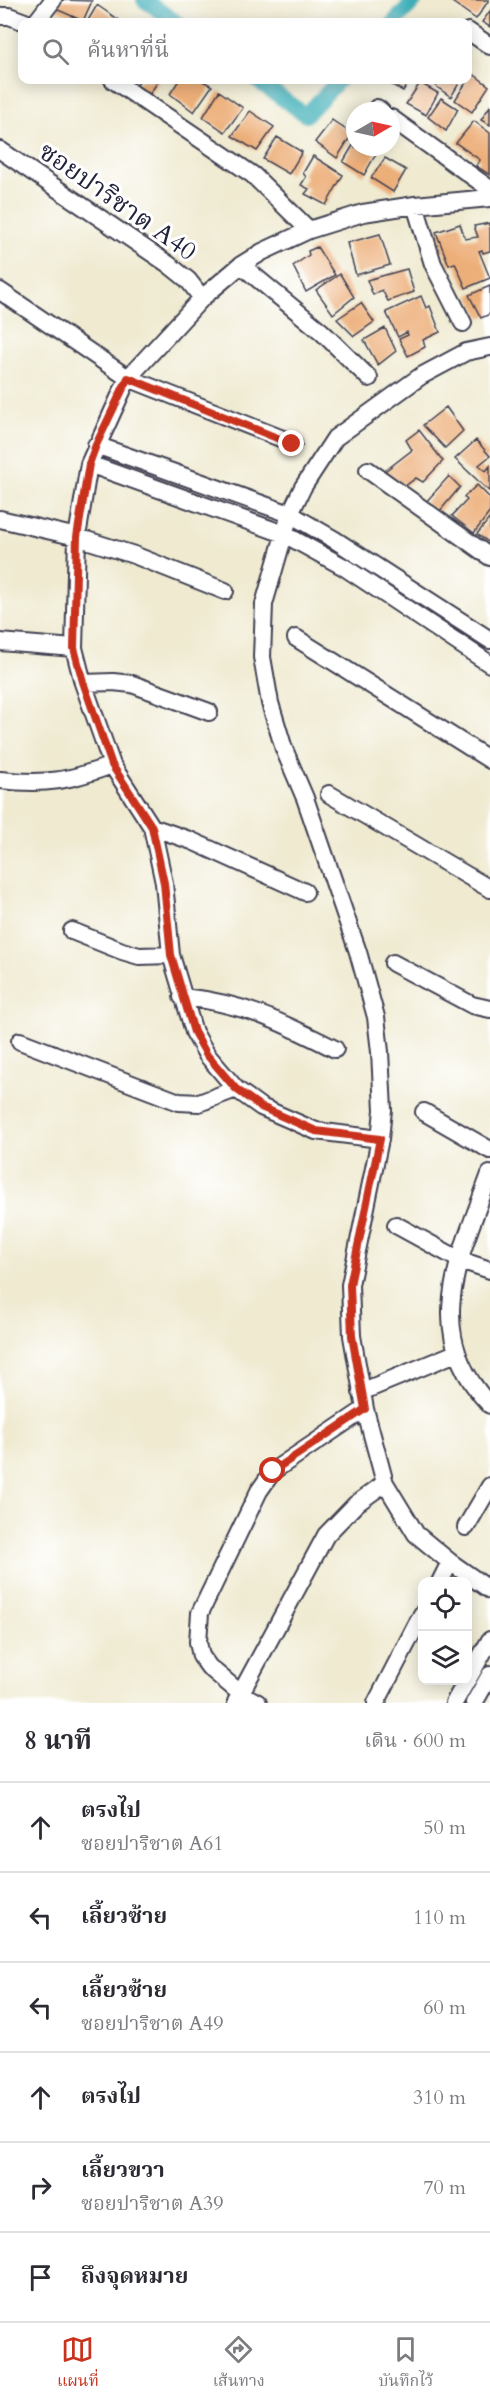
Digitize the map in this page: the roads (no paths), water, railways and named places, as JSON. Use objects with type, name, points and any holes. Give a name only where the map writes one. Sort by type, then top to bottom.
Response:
[{"type":"street","points":[[39,18],[53,0]]},
{"type":"street","points":[[0,16],[18,19]]},
{"type":"street","points":[[472,34],[490,46]]},
{"type":"street","points":[[118,84],[252,175],[309,230]]},
{"type":"street","points":[[400,124],[490,189]]},
{"type":"street","name":"ซอยปาริชาต A40","points":[[0,150],[168,264],[188,280],[202,298]]},
{"type":"street","points":[[380,1139],[316,1131],[261,1107],[236,1089],[207,1055],[194,1032],[171,955],[164,883],[152,827],[112,765],[83,682],[74,648],[77,537],[89,464],[128,378],[202,298],[241,265],[262,252],[309,230],[363,213],[415,205],[490,198]]},
{"type":"street","points":[[415,205],[433,264],[464,323]]},
{"type":"street","points":[[241,265],[322,332],[369,378]]},
{"type":"street","points":[[0,291],[128,378],[292,444]]},
{"type":"street","points":[[490,347],[466,352],[421,376],[335,438],[303,487],[290,514],[264,604],[262,657],[270,703],[284,749],[304,798],[358,952],[376,1017],[383,1110],[380,1139],[350,1285],[352,1336],[365,1409],[385,1483],[416,1534],[450,1562],[490,1590]]},
{"type":"street","points":[[96,445],[290,514],[335,540],[490,640]]},
{"type":"street","points":[[89,464],[284,534],[344,567],[490,663]]},
{"type":"street","points":[[368,470],[490,557]]},
{"type":"street","points":[[0,519],[77,537],[162,565],[225,591]]},
{"type":"street","points":[[296,638],[490,760]]},
{"type":"street","points":[[0,642],[74,648]]},
{"type":"street","points":[[83,682],[132,684],[209,712]]},
{"type":"street","points":[[0,780],[52,782],[75,778],[112,765]]},
{"type":"street","points":[[329,794],[490,889]]},
{"type":"street","points":[[152,827],[192,841],[305,892]]},
{"type":"street","points":[[72,931],[139,956],[171,955]]},
{"type":"street","points":[[393,963],[463,1001],[490,1009]]},
{"type":"street","points":[[182,997],[238,1006],[278,1020],[335,1049]]},
{"type":"street","points":[[20,1041],[179,1102],[199,1103],[236,1089]]},
{"type":"street","points":[[424,1112],[490,1150]]},
{"type":"street","points":[[490,1174],[460,1260],[451,1297],[450,1326],[456,1353],[490,1406]]},
{"type":"street","points":[[396,1225],[460,1260],[490,1270]]},
{"type":"street","points":[[361,1392],[456,1353]]},
{"type":"street","points":[[258,1703],[238,1698],[201,1656],[198,1642],[200,1612],[259,1491],[273,1471],[365,1409]]},
{"type":"street","points":[[238,1698],[326,1535],[356,1504],[385,1483]]},
{"type":"street","points":[[466,1527],[490,1486]]},
{"type":"street","points":[[442,1577],[450,1562]]},
{"type":"street","points":[[376,1703],[418,1623]]},
{"type":"street","points":[[472,1671],[490,1640]]},
{"type":"street","points":[[474,1703],[490,1675]]},
{"type":"street","points":[[454,1703],[464,1685]]},
{"type":"waterway","points":[[144,0],[170,18]]},
{"type":"waterway","points":[[398,18],[415,0]]},
{"type":"waterway","points":[[262,84],[306,115],[335,84]]}]
